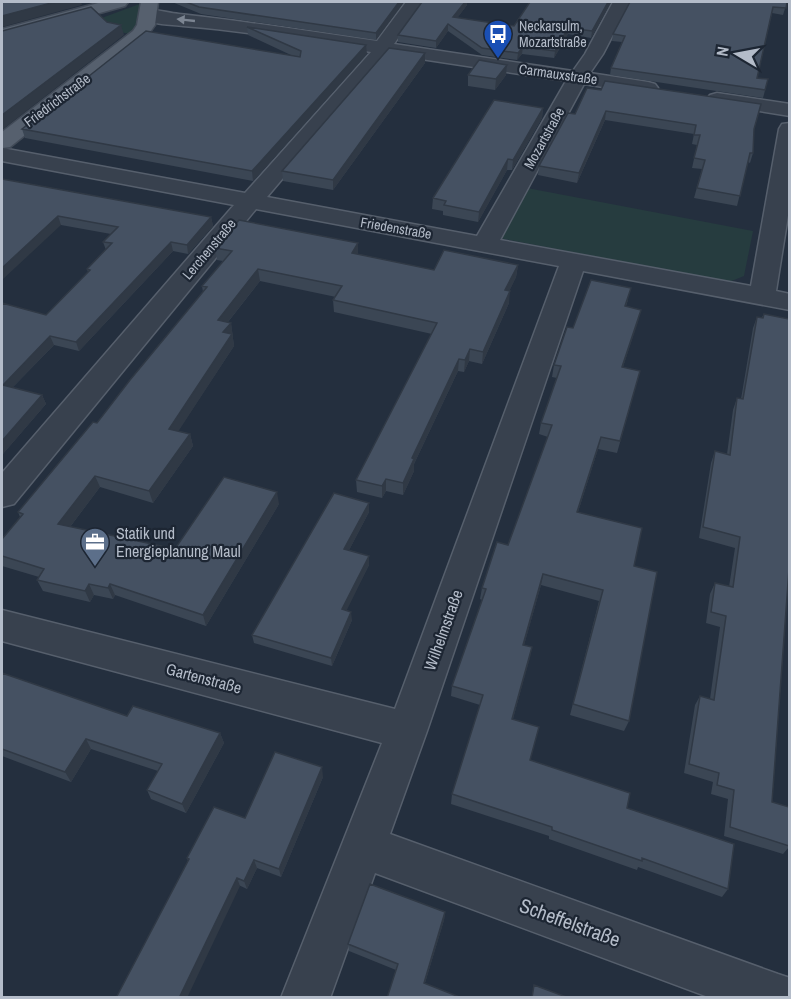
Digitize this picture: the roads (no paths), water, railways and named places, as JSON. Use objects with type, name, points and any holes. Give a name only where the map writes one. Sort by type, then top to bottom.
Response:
[{"type":"main road","points":[[2,35],[119,2]]},
{"type":"main road","name":"Friedrichstraße","points":[[2,142],[123,49],[147,25],[149,8]]},
{"type":"street","name":"Lerchenstraße","points":[[2,495],[250,201],[377,58],[414,2]]},
{"type":"street","name":"Mozartstraße","points":[[485,244],[578,77],[594,54],[621,2]]},
{"type":"street","name":"Carmauxstraße","points":[[149,8],[160,18],[224,24],[672,92]]},
{"type":"street","points":[[695,96],[789,110]]},
{"type":"street","points":[[762,297],[789,129]]},
{"type":"street","name":"Friedenstraße","points":[[2,154],[789,302]]},
{"type":"street","name":"Wilhelmstraße","points":[[305,998],[407,731],[574,261]]},
{"type":"street","name":"Gartenstraße","points":[[2,626],[407,731]]},
{"type":"street","name":"Scheffelstraße","points":[[363,846],[778,998]]},
{"type":"place","name":"Neckarsulm, Mozartstraße","points":[[498,60]]},
{"type":"place","name":"Statik und Energieplanung Maul","points":[[95,568]]}]
